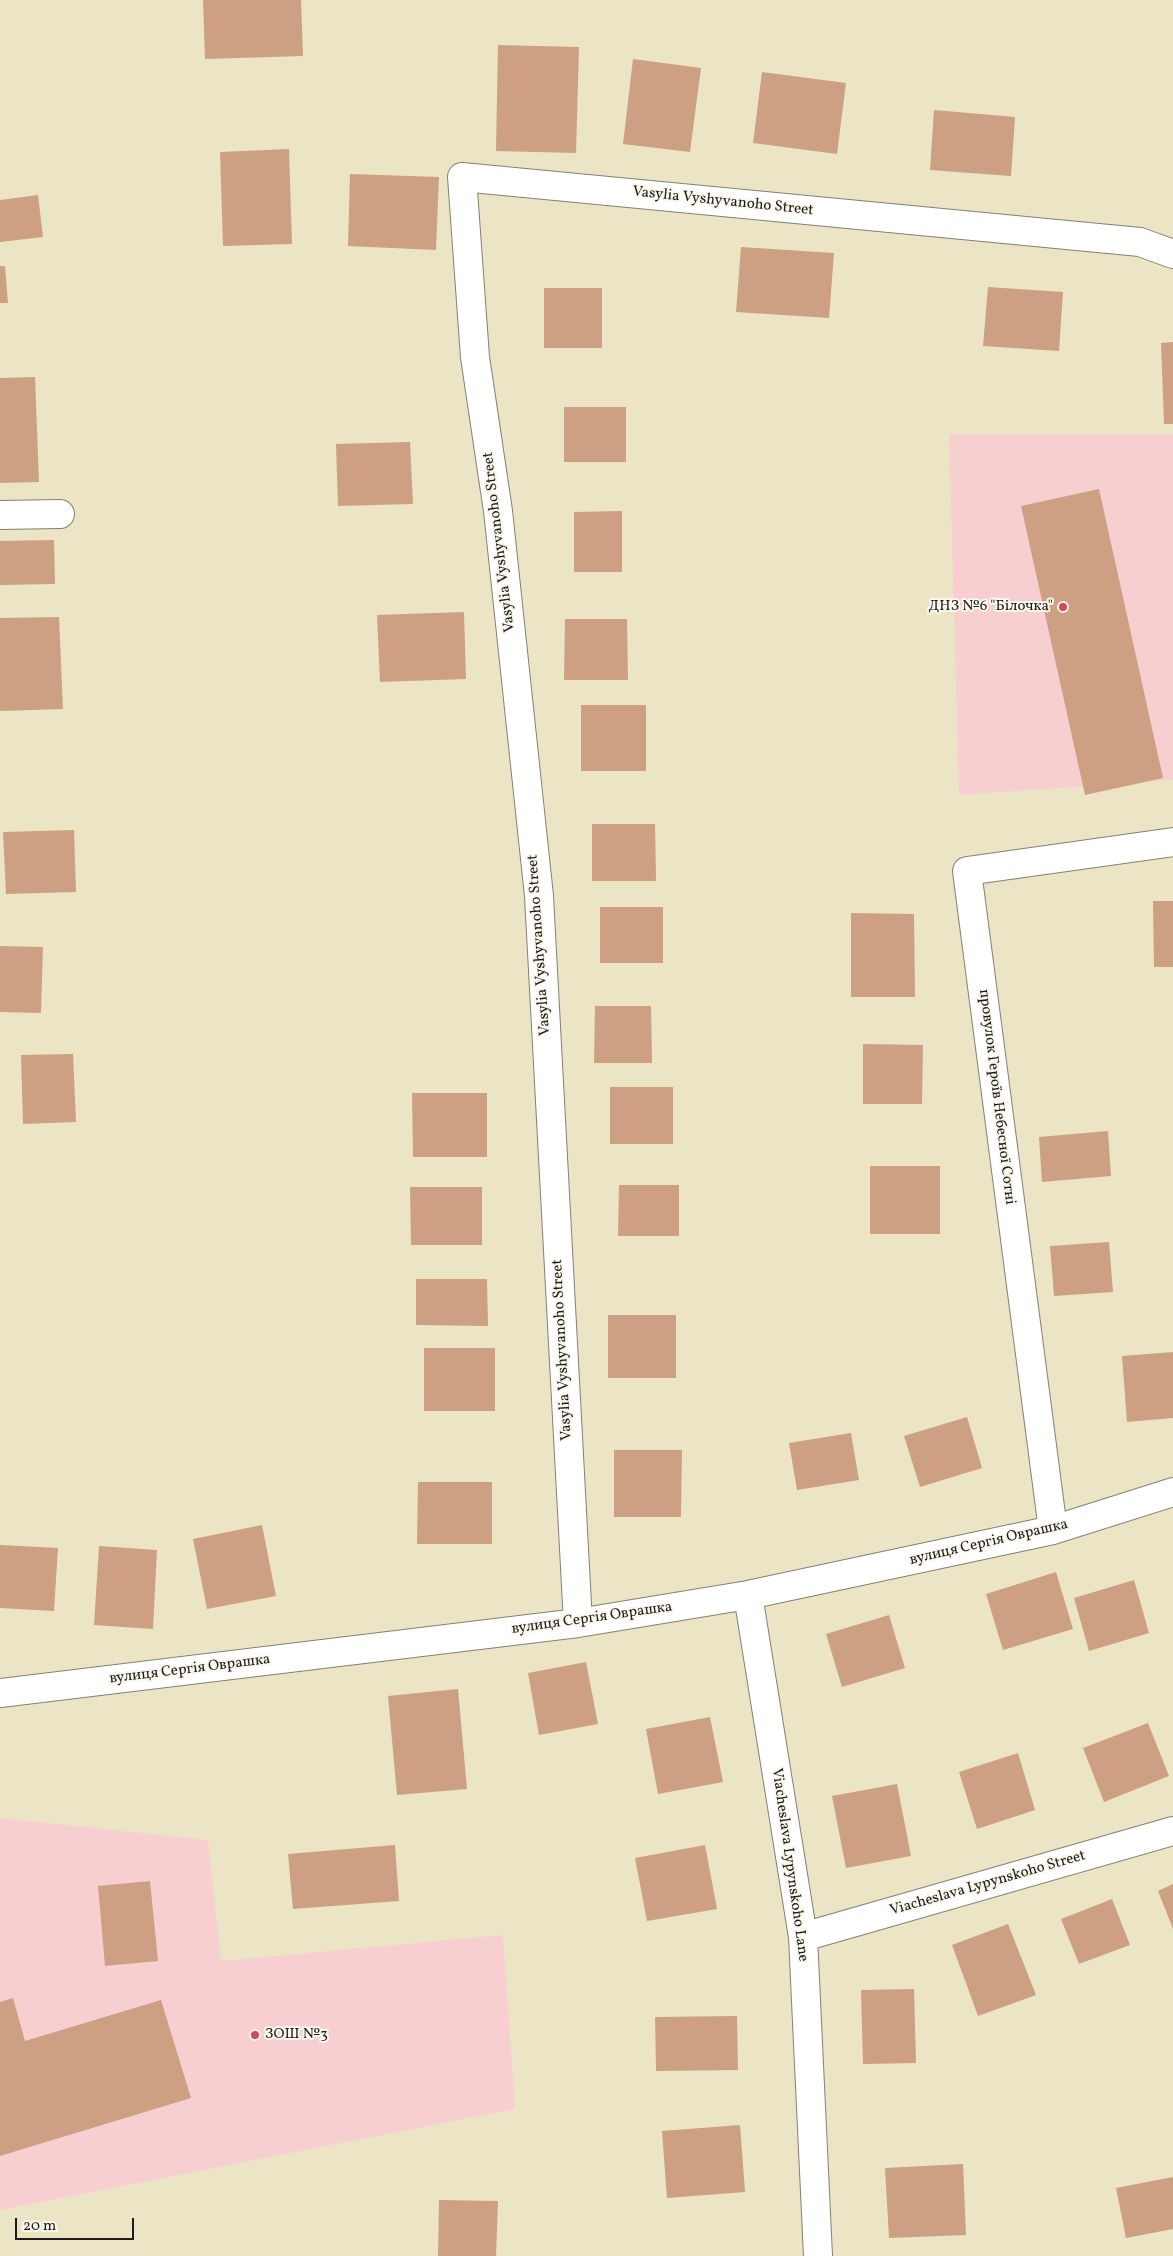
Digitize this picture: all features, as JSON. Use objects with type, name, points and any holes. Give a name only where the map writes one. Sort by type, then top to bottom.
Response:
[{"type":"street","name":"Vasylia Vyshyvanoho Street","points":[[578,1623],[539,896],[498,511],[475,357],[462,177],[1140,242],[1173,254]]},
{"type":"street","points":[[0,515],[60,514]]},
{"type":"street","name":"провулок Героїв Небесної Сотні","points":[[1053,1530],[967,871],[1173,842]]},
{"type":"street","name":"вулиця Сергія Оврашка","points":[[0,1693],[578,1623],[748,1595],[1053,1530],[1173,1492]]},
{"type":"street","name":"Viacheslava Lypynskoho Lane","points":[[748,1595],[803,1937],[818,2256]]},
{"type":"street","name":"Viacheslava Lypynskoho Street","points":[[803,1937],[1173,1831]]},
{"type":"shaded area","name":"ДНЗ №6 \"Білочка\"","points":[[949,434],[1173,434],[1173,780],[959,795]]},
{"type":"shaded area","name":"ЗОШ №3","points":[[0,1818],[208,1840],[221,1961],[503,1935],[515,2109],[0,2210]]},
{"type":"building","points":[[203,0],[301,0],[303,56],[205,59]]},
{"type":"building","points":[[498,45],[579,47],[576,153],[496,151]]},
{"type":"building","points":[[633,59],[701,68],[690,152],[623,144]]},
{"type":"building","points":[[762,72],[846,83],[837,154],[753,143]]},
{"type":"building","points":[[934,110],[1015,117],[1011,176],[930,170]]},
{"type":"building","points":[[289,149],[292,244],[223,246],[220,152]]},
{"type":"building","points":[[350,174],[439,177],[436,250],[348,246]]},
{"type":"building","points":[[38,195],[43,237],[0,242],[0,200]]},
{"type":"building","points":[[741,247],[834,253],[829,318],[736,312]]},
{"type":"building","points":[[0,266],[5,266],[8,303],[0,303]]},
{"type":"building","points":[[988,287],[1063,292],[1059,351],[983,346]]},
{"type":"building","points":[[544,288],[602,288],[602,348],[544,348]]},
{"type":"building","points":[[1173,342],[1173,424],[1164,424],[1161,343]]},
{"type":"building","points":[[35,377],[39,482],[0,483],[0,378]]},
{"type":"building","points":[[564,407],[626,407],[626,462],[564,462]]},
{"type":"building","points":[[410,442],[413,504],[338,506],[336,444]]},
{"type":"building","points":[[1099,489],[1163,778],[1085,795],[1021,506]]},
{"type":"building","points":[[622,511],[622,572],[574,572],[574,512]]},
{"type":"building","points":[[54,540],[55,584],[0,585],[0,541]]},
{"type":"building","points":[[464,612],[466,679],[380,682],[377,615]]},
{"type":"building","points":[[59,617],[63,709],[0,711],[0,618]]},
{"type":"building","points":[[565,619],[627,619],[628,680],[564,680]]},
{"type":"building","points":[[581,705],[646,705],[646,771],[581,771]]},
{"type":"building","points":[[592,824],[655,824],[656,881],[592,881]]},
{"type":"building","points":[[74,830],[76,892],[6,894],[3,832]]},
{"type":"building","points":[[1153,901],[1173,901],[1173,967],[1154,967]]},
{"type":"building","points":[[600,907],[663,907],[663,963],[600,963]]},
{"type":"building","points":[[851,913],[914,914],[915,997],[851,997]]},
{"type":"building","points":[[0,946],[43,947],[41,1013],[0,1012]]},
{"type":"building","points":[[595,1006],[651,1006],[652,1063],[594,1063]]},
{"type":"building","points":[[863,1044],[923,1045],[922,1104],[863,1104]]},
{"type":"building","points":[[73,1054],[76,1122],[23,1124],[21,1055]]},
{"type":"building","points":[[610,1087],[673,1087],[673,1144],[610,1144]]},
{"type":"building","points":[[412,1093],[487,1093],[487,1157],[413,1157]]},
{"type":"building","points":[[1108,1131],[1111,1176],[1042,1182],[1039,1137]]},
{"type":"building","points":[[870,1166],[940,1166],[940,1234],[870,1234]]},
{"type":"building","points":[[619,1185],[679,1185],[679,1236],[618,1236]]},
{"type":"building","points":[[410,1187],[482,1187],[482,1245],[411,1245]]},
{"type":"building","points":[[1109,1242],[1113,1292],[1054,1296],[1050,1246]]},
{"type":"building","points":[[416,1279],[487,1279],[488,1326],[416,1325]]},
{"type":"building","points":[[608,1315],[676,1315],[676,1378],[608,1378]]},
{"type":"building","points":[[424,1348],[495,1348],[495,1411],[424,1411]]},
{"type":"building","points":[[1173,1352],[1173,1418],[1127,1422],[1122,1356]]},
{"type":"building","points":[[967,1417],[982,1468],[920,1487],[904,1436]]},
{"type":"building","points":[[851,1433],[859,1480],[797,1490],[789,1443]]},
{"type":"building","points":[[614,1450],[682,1450],[681,1517],[614,1517]]},
{"type":"building","points":[[418,1482],[492,1482],[492,1544],[417,1544]]},
{"type":"building","points":[[262,1525],[276,1596],[207,1609],[193,1539]]},
{"type":"building","points":[[0,1545],[58,1548],[54,1611],[0,1608]]},
{"type":"building","points":[[99,1546],[157,1550],[153,1629],[94,1625]]},
{"type":"building","points":[[1056,1572],[1073,1629],[1003,1650],[986,1594]]},
{"type":"building","points":[[1134,1580],[1149,1633],[1089,1651],[1074,1598]]},
{"type":"building","points":[[889,1615],[905,1668],[842,1687],[826,1634]]},
{"type":"building","points":[[586,1662],[598,1724],[539,1735],[528,1673]]},
{"type":"building","points":[[458,1689],[467,1789],[397,1795],[388,1696]]},
{"type":"building","points":[[710,1717],[723,1782],[658,1794],[646,1729]]},
{"type":"building","points":[[1148,1723],[1169,1776],[1104,1802],[1083,1748]]},
{"type":"building","points":[[1018,1753],[1035,1810],[977,1829],[959,1772]]},
{"type":"building","points":[[897,1784],[911,1856],[846,1868],[832,1796]]},
{"type":"building","points":[[395,1845],[399,1901],[293,1909],[288,1854]]},
{"type":"building","points":[[705,1845],[717,1909],[647,1921],[635,1858]]},
{"type":"building","points":[[150,1881],[158,1961],[105,1966],[98,1886]]},
{"type":"building","points":[[1173,1884],[1173,1929],[1158,1891]]},
{"type":"building","points":[[1112,1899],[1130,1945],[1079,1964],[1061,1919]]},
{"type":"building","points":[[1008,1924],[1036,1995],[978,2016],[952,1945]]},
{"type":"building","points":[[914,1989],[916,2063],[863,2064],[861,1990]]},
{"type":"building","points":[[13,1998],[25,2041],[161,2000],[191,2098],[0,2156],[0,2002]]},
{"type":"building","points":[[737,2016],[738,2070],[656,2071],[655,2017]]},
{"type":"building","points":[[740,2125],[745,2192],[667,2198],[662,2131]]},
{"type":"building","points":[[963,2164],[966,2235],[889,2238],[885,2168]]},
{"type":"building","points":[[1173,2177],[1173,2229],[1126,2238],[1116,2188]]},
{"type":"building","points":[[439,2200],[498,2201],[496,2256],[438,2256]]},
{"type":"place","name":"ДНЗ №6 \"Білочка\"","points":[[1063,607]]},
{"type":"place","name":"ЗОШ №3","points":[[255,2035]]}]
